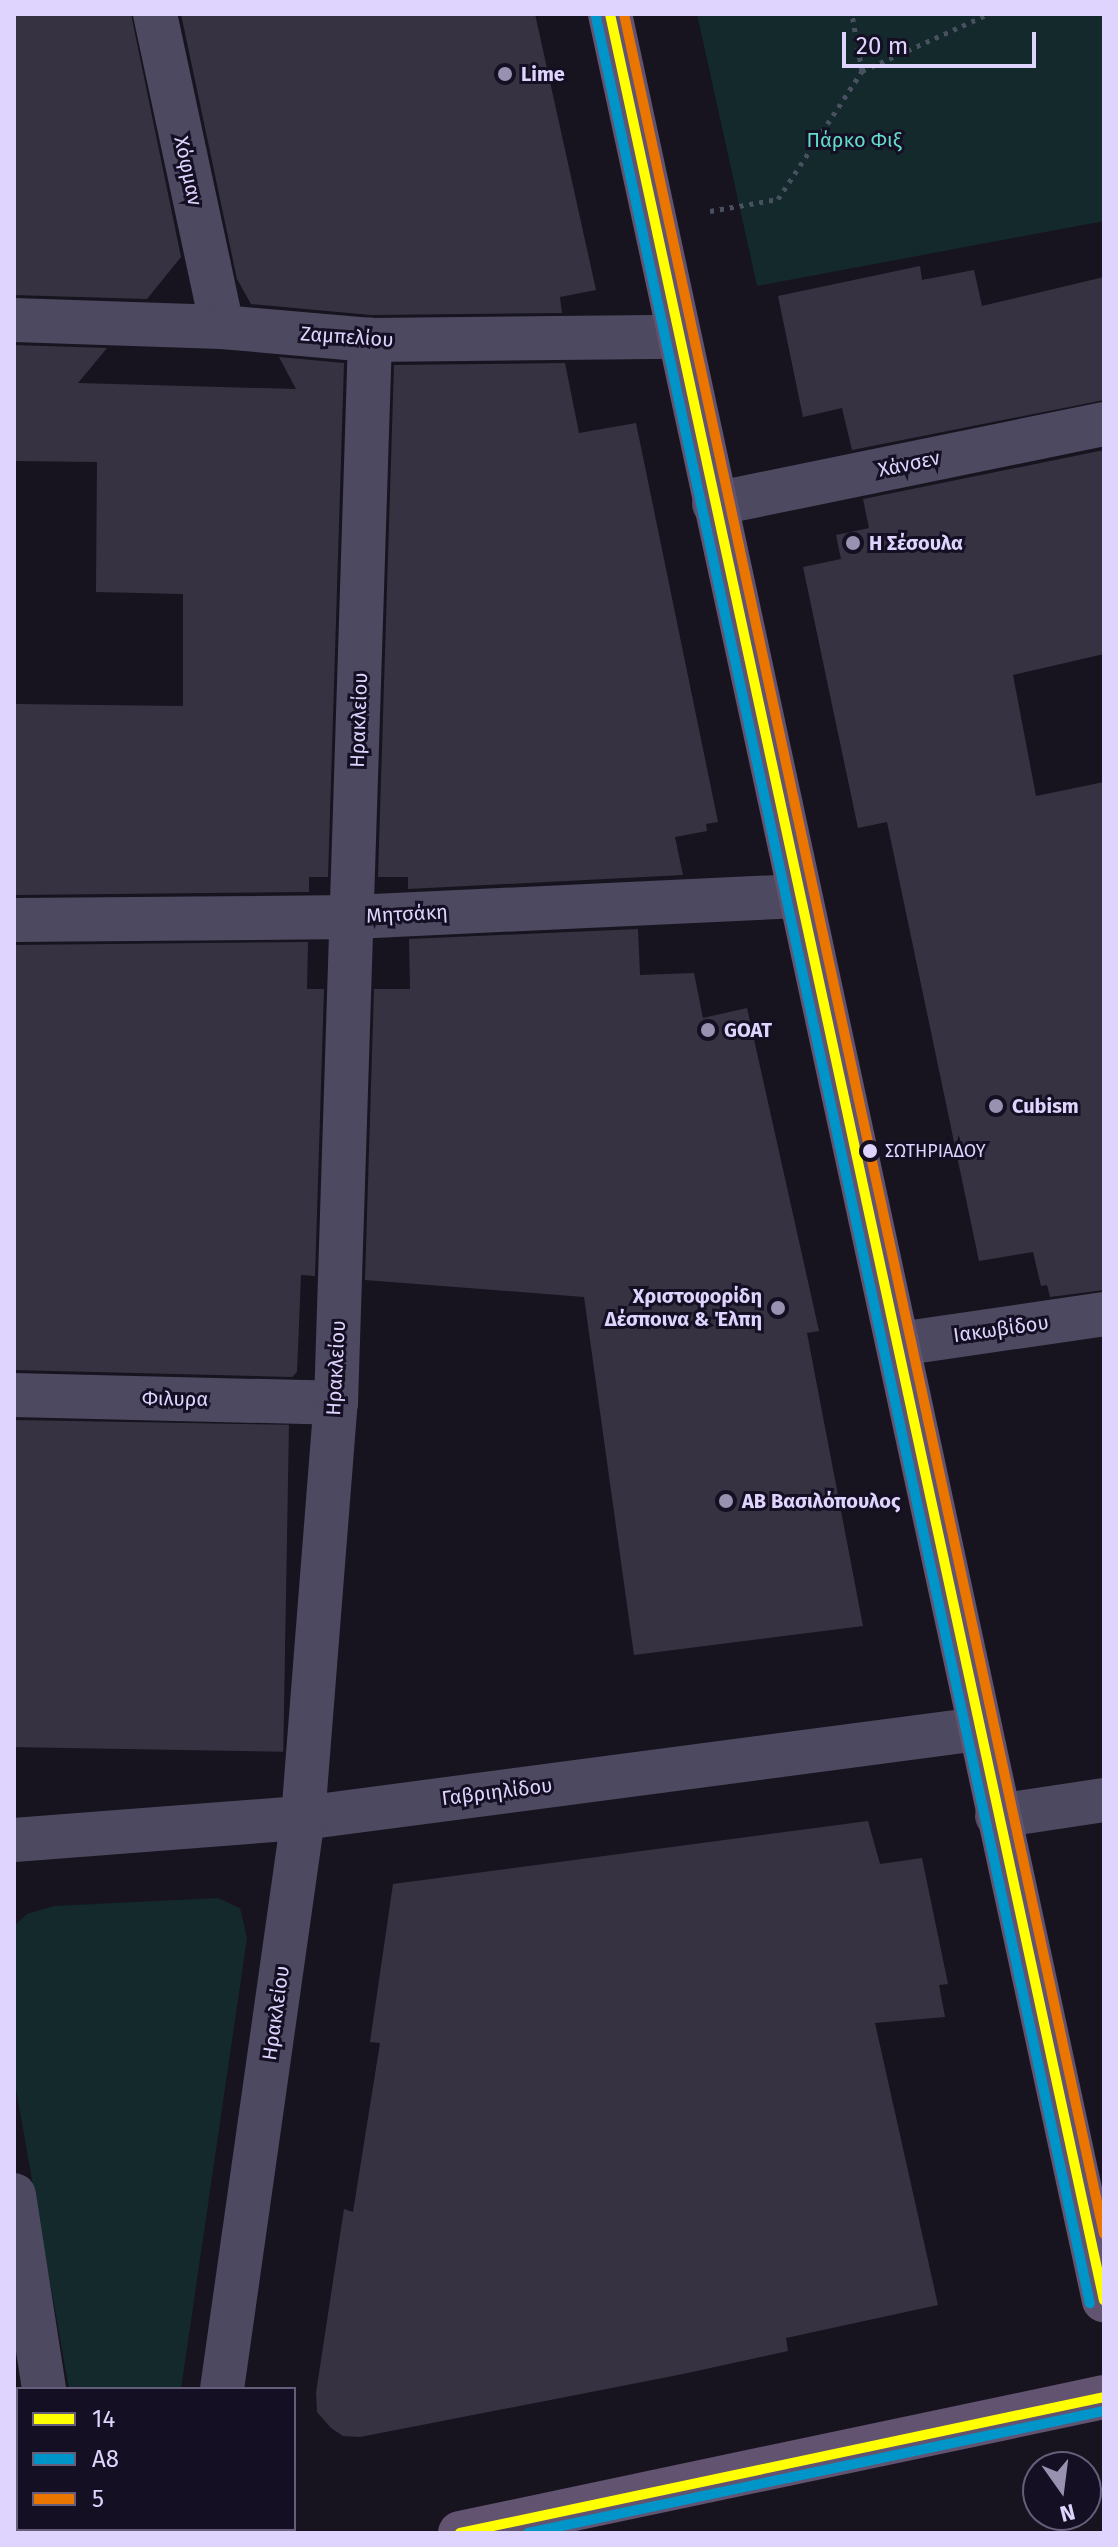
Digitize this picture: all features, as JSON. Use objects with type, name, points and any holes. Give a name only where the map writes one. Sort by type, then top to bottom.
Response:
[{"type":"main road","points":[[610,14],[714,504],[899,1344],[978,1729],[1104,2300]]},
{"type":"main road","points":[[460,2533],[1104,2397]]},
{"type":"street","name":"Χόφμαν","points":[[155,14],[222,327]]},
{"type":"street","name":"Ζαμπελίου","points":[[14,320],[222,327],[370,340],[679,337]]},
{"type":"street","name":"Ηρακλείου","points":[[222,2387],[303,1818],[336,1403],[370,340]]},
{"type":"street","name":"Χάνσεν","points":[[714,504],[1104,424]]},
{"type":"street","name":"Μητσάκη","points":[[14,920],[353,917],[800,896]]},
{"type":"street","name":"Ιακωβίδου","points":[[899,1344],[1104,1314]]},
{"type":"street","name":"Φιλυρα","points":[[14,1395],[336,1403]]},
{"type":"street","name":"Γαβριηλίδου","points":[[14,1840],[303,1818],[978,1729]]},
{"type":"street","points":[[997,1816],[1104,1800]]},
{"type":"street","points":[[14,2195],[44,2387]]},
{"type":"path","points":[[852,14],[862,71]]},
{"type":"path","points":[[701,212],[778,199],[862,71],[988,14]]},
{"type":"green space","name":"Πάρκο Φιξ","points":[[697,14],[1104,14],[1104,221],[757,286]]},
{"type":"green space","points":[[218,1898],[240,1908],[247,1938],[181,2387],[69,2387],[14,2078],[14,1926],[27,1914],[54,1906]]},
{"type":"building","points":[[14,14],[131,14],[181,257],[147,299],[14,295]]},
{"type":"building","points":[[181,14],[535,14],[596,290],[560,297],[562,313],[371,315],[251,304],[237,279]]},
{"type":"building","points":[[920,266],[922,280],[974,270],[982,306],[1104,277],[1104,400],[852,450],[842,408],[803,417],[778,296]]},
{"type":"building","points":[[14,345],[107,348],[78,383],[296,389],[279,357],[344,363],[328,877],[309,877],[309,892],[14,895],[16,704],[183,706],[183,594],[96,592],[97,462],[14,461]]},
{"type":"building","points":[[565,363],[579,433],[636,423],[718,822],[706,824],[707,831],[675,837],[683,875],[408,889],[408,877],[378,877],[394,365]]},
{"type":"building","points":[[1104,450],[1104,654],[1013,675],[1036,796],[1104,782],[1104,1290],[1050,1297],[1047,1285],[1041,1286],[1033,1252],[979,1261],[887,822],[858,828],[803,567],[841,559],[836,535],[869,528],[863,499]]},
{"type":"building","points":[[638,929],[640,975],[694,973],[703,1018],[747,1008],[819,1331],[807,1333],[863,1626],[634,1655],[584,1297],[365,1280],[374,989],[410,989],[409,939]]},
{"type":"building","points":[[308,942],[307,989],[324,989],[315,1276],[301,1275],[297,1372],[292,1377],[14,1370],[14,945]]},
{"type":"building","points":[[14,1420],[289,1425],[283,1752],[14,1747]]},
{"type":"building","points":[[868,1821],[880,1864],[922,1858],[948,1984],[939,1985],[945,2017],[875,2023],[938,2305],[786,2338],[788,2351],[683,2374],[360,2437],[343,2436],[331,2428],[317,2412],[316,2393],[344,2209],[353,2212],[380,2043],[370,2042],[393,1884]]},
{"type":"transit line","name":"14","points":[[610,14],[1104,2300]]},
{"type":"transit line","name":"5","points":[[624,14],[1104,2234]]},
{"type":"transit line","name":"A8","points":[[596,17],[1090,2303]]},
{"type":"transit line","name":"14","points":[[460,2533],[1104,2397]]},
{"type":"transit line","name":"A8","points":[[528,2533],[1104,2411]]},
{"type":"place","name":"Lime","points":[[505,74]]},
{"type":"place","name":"Η Σέσουλα","points":[[853,543]]},
{"type":"place","name":"GOAT","points":[[708,1030]]},
{"type":"place","name":"Cubism","points":[[996,1106]]},
{"type":"place","name":"ΣΩΤΗΡΙΑΔΟΥ","points":[[870,1151]]},
{"type":"place","name":"Χριστοφορίδη Δέσποινα & Έλπη","points":[[778,1308]]},
{"type":"place","name":"ΑΒ Βασιλόπουλος","points":[[726,1501]]}]
